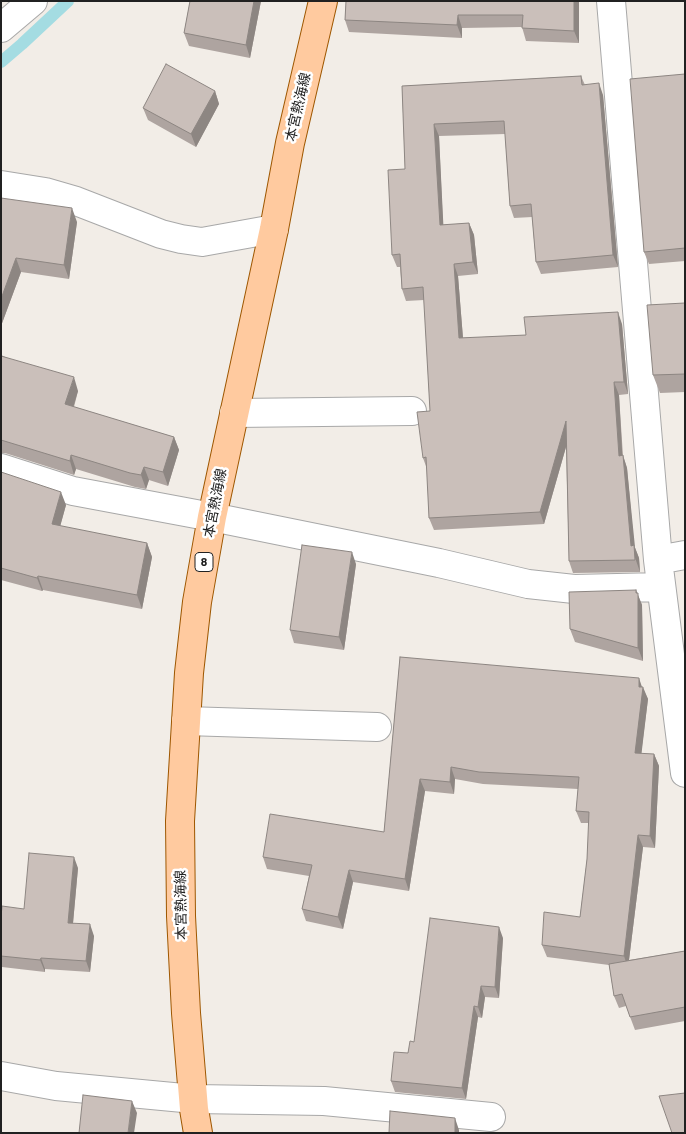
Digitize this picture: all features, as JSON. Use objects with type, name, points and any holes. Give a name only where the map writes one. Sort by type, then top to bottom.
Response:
[{"type":"main road","name":"本宮熱海線","points":[[198,1133],[186,1013],[180,916],[180,820],[189,673],[196,602],[212,517],[274,229],[290,143],[323,1]]},
{"type":"street","points":[[1,28],[33,1]]},
{"type":"street","points":[[611,1],[658,560],[685,773]]},
{"type":"street","points":[[1,185],[45,192],[76,200],[161,234],[181,239],[202,242],[274,229]]},
{"type":"street","points":[[234,413],[412,411]]},
{"type":"street","points":[[1,468],[73,490],[439,563],[528,584],[574,589],[661,587]]},
{"type":"street","points":[[658,560],[685,555]]},
{"type":"street","points":[[186,721],[377,727]]},
{"type":"street","points":[[1,1076],[56,1086],[194,1099],[324,1101],[491,1117]]},
{"type":"building","points":[[190,1],[254,1],[246,45],[184,33]]},
{"type":"building","points":[[346,1],[574,1],[574,31],[522,28],[523,15],[458,15],[457,25],[345,20]]},
{"type":"building","points":[[166,64],[215,91],[191,134],[143,108]]},
{"type":"building","points":[[685,74],[685,248],[644,252],[630,79]]},
{"type":"building","points":[[581,76],[582,85],[599,83],[613,255],[536,262],[531,204],[510,206],[504,121],[434,124],[440,225],[469,223],[473,262],[454,264],[459,338],[526,335],[524,317],[618,312],[624,382],[614,382],[619,456],[623,455],[631,546],[634,545],[635,560],[569,561],[566,421],[540,512],[429,518],[426,457],[423,458],[417,412],[430,411],[423,287],[402,289],[400,254],[392,255],[388,170],[405,169],[402,86]]},
{"type":"building","points":[[1,198],[72,208],[64,265],[16,258],[1,299]]},
{"type":"building","points":[[685,303],[685,374],[653,375],[647,305]]},
{"type":"building","points":[[1,356],[74,377],[65,404],[174,437],[163,472],[144,467],[141,475],[130,473],[71,455],[70,461],[1,440]]},
{"type":"building","points":[[1,472],[61,492],[52,524],[147,543],[137,595],[38,576],[37,578],[1,568]]},
{"type":"building","points":[[302,545],[352,552],[339,637],[290,630]]},
{"type":"building","points":[[636,590],[636,593],[638,593],[638,648],[570,629],[569,592]]},
{"type":"building","points":[[400,657],[639,678],[639,687],[643,687],[635,753],[654,754],[650,836],[638,835],[624,956],[542,945],[544,912],[580,917],[587,859],[589,812],[576,811],[579,777],[479,772],[451,767],[450,782],[420,779],[405,879],[349,870],[338,917],[302,909],[312,865],[263,857],[270,814],[384,832]]},
{"type":"building","points":[[29,853],[74,857],[68,923],[90,924],[86,961],[41,958],[40,960],[1,956],[2,906],[24,909]]},
{"type":"building","points":[[430,918],[499,927],[495,987],[481,986],[478,1007],[474,1006],[462,1088],[391,1081],[394,1052],[408,1053],[410,1041],[414,1042]]},
{"type":"building","points":[[685,951],[685,1007],[630,1017],[622,994],[614,996],[609,964]]},
{"type":"building","points":[[685,1093],[685,1133],[672,1133],[659,1096]]},
{"type":"building","points":[[83,1095],[132,1101],[128,1133],[79,1133]]},
{"type":"building","points":[[390,1111],[455,1118],[455,1133],[389,1133]]},
{"type":"waterway","points":[[1,62],[68,1]]}]
